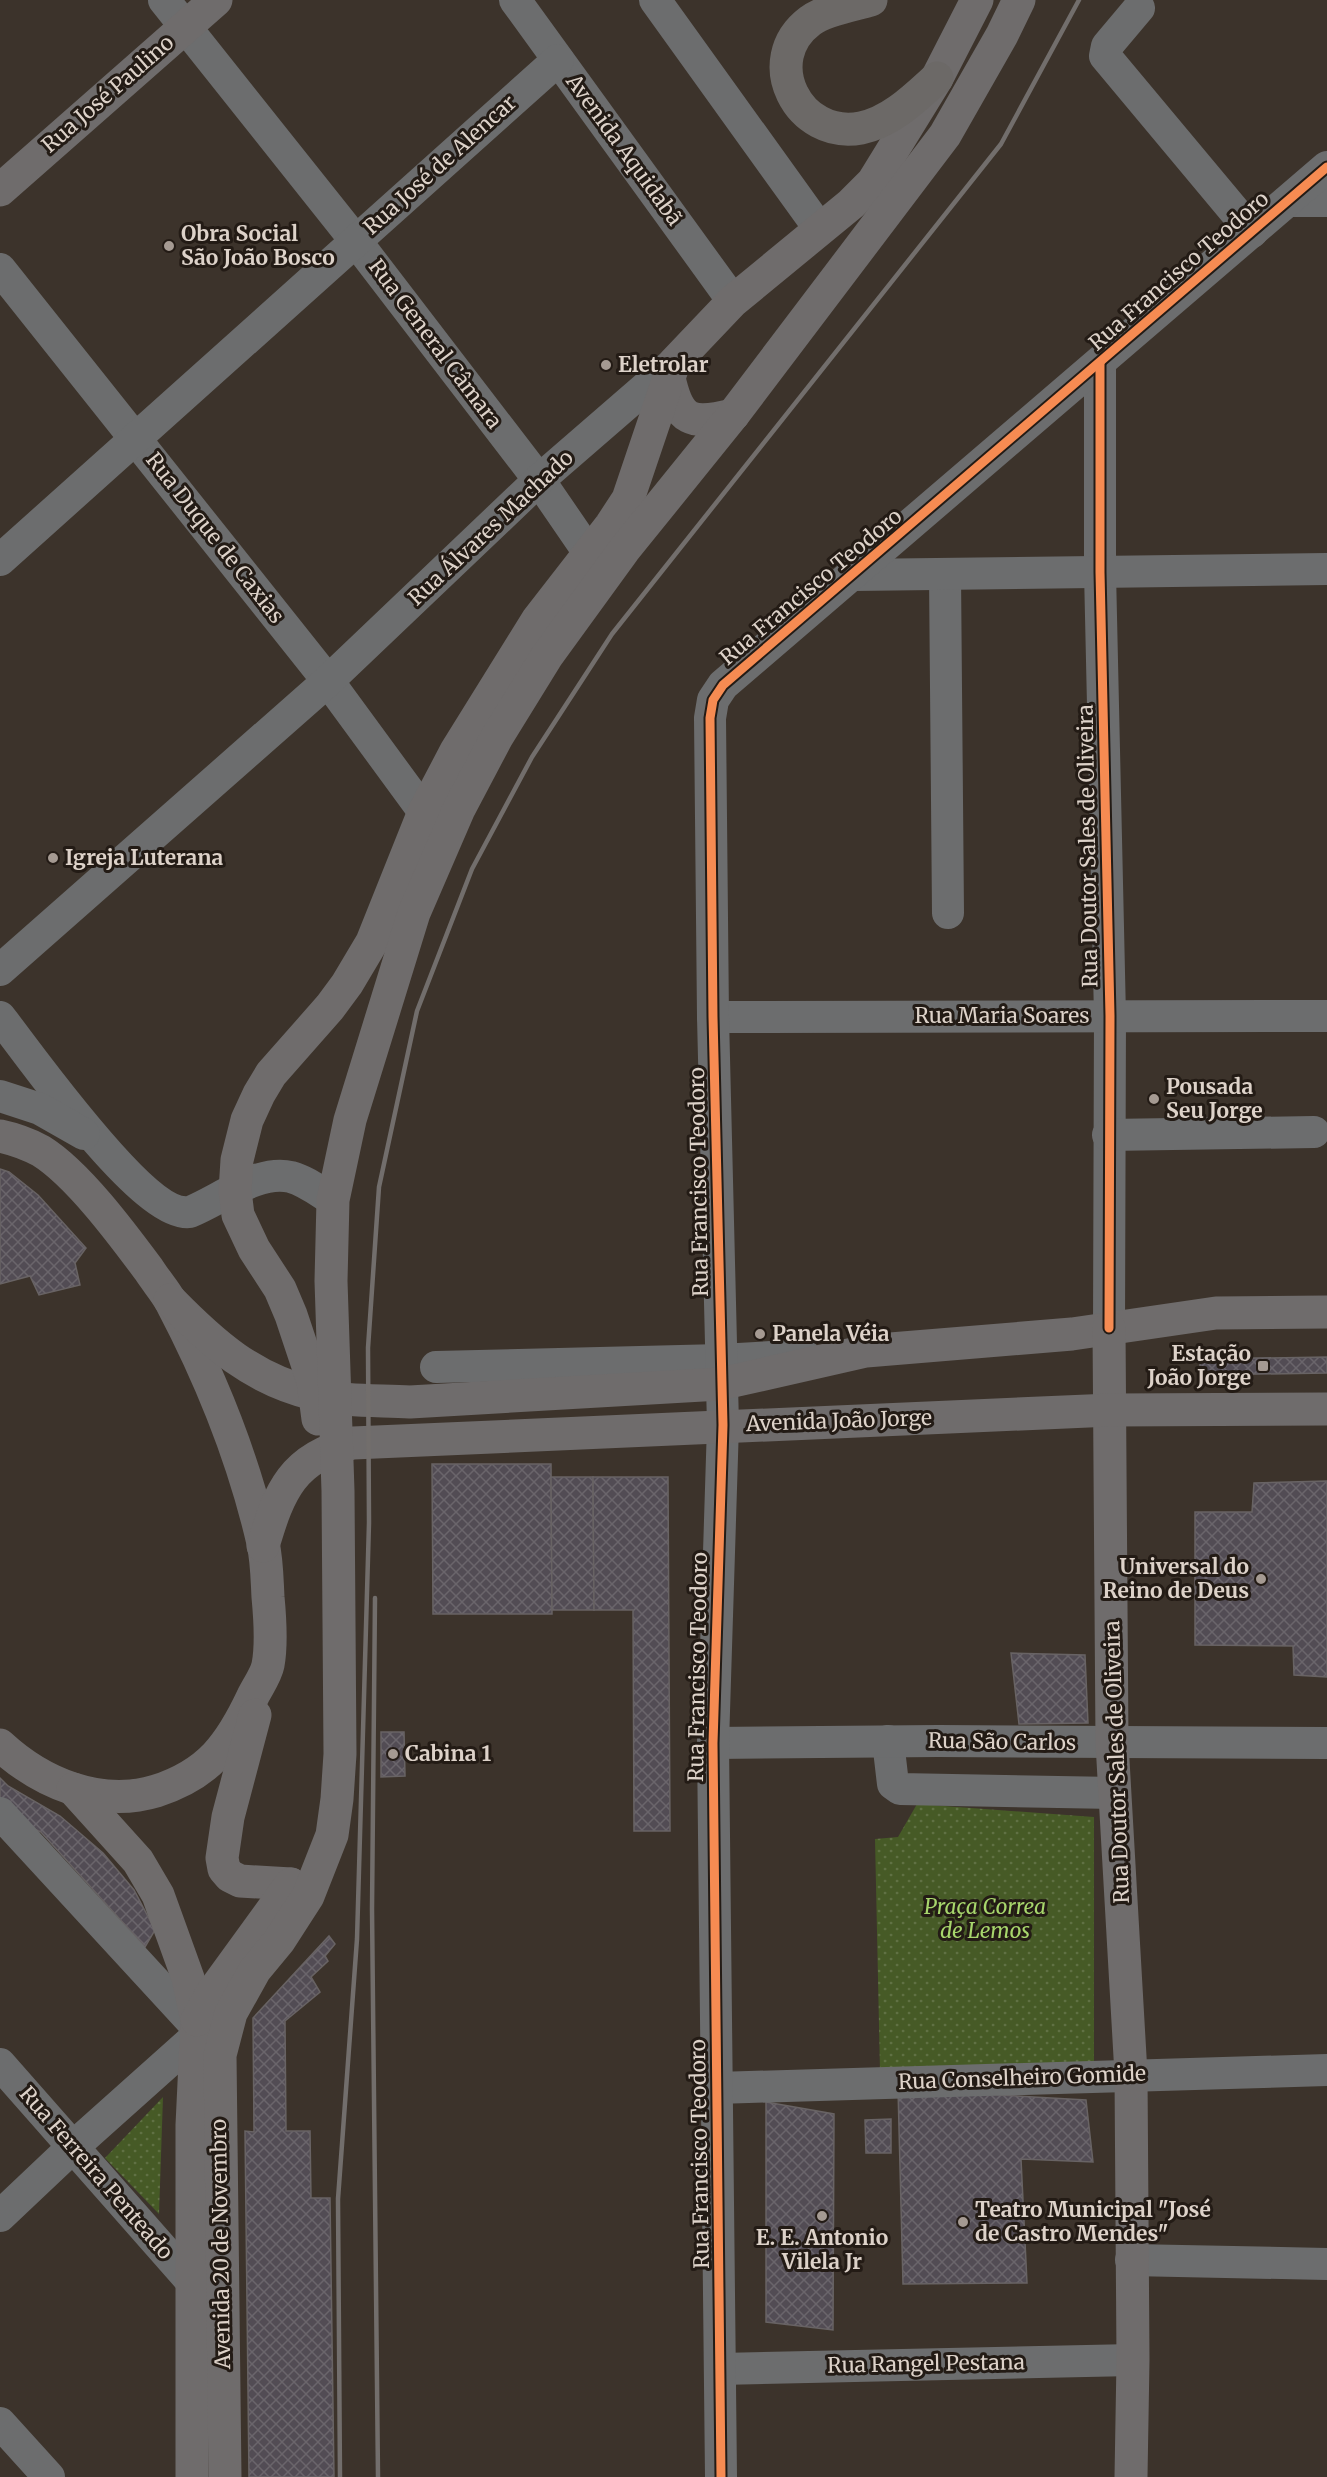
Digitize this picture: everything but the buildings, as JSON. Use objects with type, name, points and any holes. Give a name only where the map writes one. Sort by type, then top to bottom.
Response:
[{"type":"highway","points":[[871,0],[811,20],[795,38],[787,57],[787,82],[797,104],[814,121],[837,130],[862,128],[890,116],[942,68]]},
{"type":"main road","name":"Rua José Paulino","points":[[0,190],[216,0]]},
{"type":"main road","name":"Rua Álvares Machado","points":[[672,370],[733,301],[851,204],[873,182],[942,68],[977,0]]},
{"type":"main road","name":"Avenida 20 de Novembro","points":[[225,2477],[219,2080],[223,2037],[231,2013],[255,1970],[279,1941],[308,1896],[332,1835],[340,1754],[338,1491],[331,1281],[333,1200],[351,1120],[391,981],[414,913],[459,809],[497,737],[547,656],[624,550],[734,415],[945,135],[1002,35],[1019,0]]},
{"type":"main road","points":[[672,370],[677,406],[692,418],[714,420],[734,415]]},
{"type":"main road","points":[[196,2028],[212,1993],[291,1884],[308,1839],[314,1804],[317,1758],[318,1415],[313,1381],[303,1346],[280,1289],[254,1249],[238,1215],[235,1191],[237,1160],[242,1139],[259,1094],[293,1047],[330,1007],[372,942],[424,812],[492,691],[538,619],[628,499],[672,370]]},
{"type":"main road","points":[[0,1136],[17,1140],[42,1152],[72,1178],[125,1237],[170,1300],[202,1367],[230,1434],[264,1546],[271,1620],[268,1666],[228,1817],[222,1858],[224,1869],[230,1876],[248,1883],[291,1884]]},
{"type":"main road","points":[[170,1300],[215,1344],[240,1363],[275,1382],[316,1395],[410,1402],[721,1372],[866,1351],[1072,1334],[1216,1313],[1327,1312]]},
{"type":"main road","name":"Rua Doutor Sales de Oliveira","points":[[1109,1328],[1112,1743],[1131,2074],[1133,2360],[1131,2477]]},
{"type":"main road","points":[[1072,1334],[1091,1352],[1110,1396]]},
{"type":"main road","name":"Avenida João Jorge","points":[[264,1546],[274,1511],[285,1486],[299,1469],[311,1459],[335,1447],[353,1443],[723,1425],[1110,1396],[1327,1409]]},
{"type":"main road","points":[[0,1745],[35,1773],[73,1789],[105,1797],[142,1795],[179,1784],[208,1765],[228,1742],[241,1721],[268,1666]]},
{"type":"main road","points":[[73,1789],[138,1861],[158,1895],[188,1977],[196,2028]]},
{"type":"main road","name":"Avenida 20 de Novembro","points":[[192,2477],[192,2126],[196,2028]]},
{"type":"street","name":"Rua General Câmara","points":[[164,0],[355,240],[539,480],[589,552]]},
{"type":"street","name":"Avenida Aquidabã","points":[[515,0],[733,301]]},
{"type":"street","points":[[655,0],[819,228]]},
{"type":"street","points":[[1139,8],[1107,46],[1106,56],[1252,232]]},
{"type":"street","name":"Rua José de Alencar","points":[[0,560],[137,440],[355,240],[558,60]]},
{"type":"street","name":"Rua Francisco Teodoro","points":[[722,2477],[713,1743],[723,1425],[713,1017],[710,718],[713,700],[723,685],[1327,167]]},
{"type":"street","points":[[1288,201],[1327,201]]},
{"type":"street","name":"Rua Duque de Caxias","points":[[0,269],[328,681],[424,812]]},
{"type":"street","name":"Rua Doutor Sales de Oliveira","points":[[1100,363],[1100,572],[1110,1016],[1109,1328]]},
{"type":"street","name":"Rua Álvares Machado","points":[[0,970],[328,681],[539,480],[672,370]]},
{"type":"street","points":[[853,575],[1327,568]]},
{"type":"street","points":[[945,574],[948,913]]},
{"type":"street","name":"Rua Maria Soares","points":[[713,1017],[1327,1016]]},
{"type":"street","points":[[0,1017],[96,1140],[147,1192],[169,1208],[184,1213],[190,1212],[263,1177],[279,1175],[293,1178],[333,1200]]},
{"type":"street","points":[[0,1096],[40,1109],[96,1140]]},
{"type":"street","points":[[1108,1135],[1314,1132]]},
{"type":"street","points":[[436,1367],[721,1372]]},
{"type":"street","points":[[888,1741],[893,1784],[900,1789],[1115,1793]]},
{"type":"street","name":"Rua São Carlos","points":[[713,1743],[888,1741],[1327,1743]]},
{"type":"street","points":[[0,1813],[196,2028],[0,2216]]},
{"type":"street","name":"Rua Ferreira Penteado","points":[[0,2064],[191,2281]]},
{"type":"street","name":"Rua Conselheiro Gomide","points":[[717,2088],[1327,2070]]},
{"type":"street","points":[[1131,2260],[1327,2264]]},
{"type":"street","name":"Rua Rangel Pestana","points":[[720,2368],[1133,2360]]},
{"type":"street","points":[[0,2423],[49,2477]]},
{"type":"green space","name":"Praça Correa de Lemos","points":[[917,1804],[1094,1817],[1094,2067],[880,2071],[875,1839],[898,1837]]},
{"type":"green space","points":[[163,2097],[159,2214],[105,2158]]},
{"type":"railway","points":[[340,2477],[338,2199],[357,1939],[369,1523],[368,1348],[379,1187],[417,1011],[472,869],[532,757],[612,634],[1001,144],[1079,0]]},
{"type":"railway","points":[[375,1598],[372,1909],[378,2477]]},
{"type":"cycle path","points":[[721,2477],[713,1743],[723,1425],[713,1017],[710,718],[713,700],[723,685],[1327,167]]},
{"type":"cycle path","points":[[1100,363],[1100,572],[1110,1016],[1109,1328]]},
{"type":"place","name":"Obra Social São João Bosco","points":[[169,246]]},
{"type":"place","name":"Eletrolar","points":[[606,365]]},
{"type":"place","name":"Igreja Luterana","points":[[53,858]]},
{"type":"place","name":"Pousada Seu Jorge","points":[[1154,1099]]},
{"type":"place","name":"Panela Véia","points":[[760,1334]]},
{"type":"place","name":"Estação João Jorge","points":[[1263,1366]]},
{"type":"place","name":"Universal do Reino de Deus","points":[[1261,1579]]},
{"type":"place","name":"Cabina 1","points":[[393,1754]]},
{"type":"place","name":"E. E. Antonio Vilela Jr","points":[[822,2216]]},
{"type":"place","name":"Teatro Municipal \"José de Castro Mendes\"","points":[[963,2222]]}]
